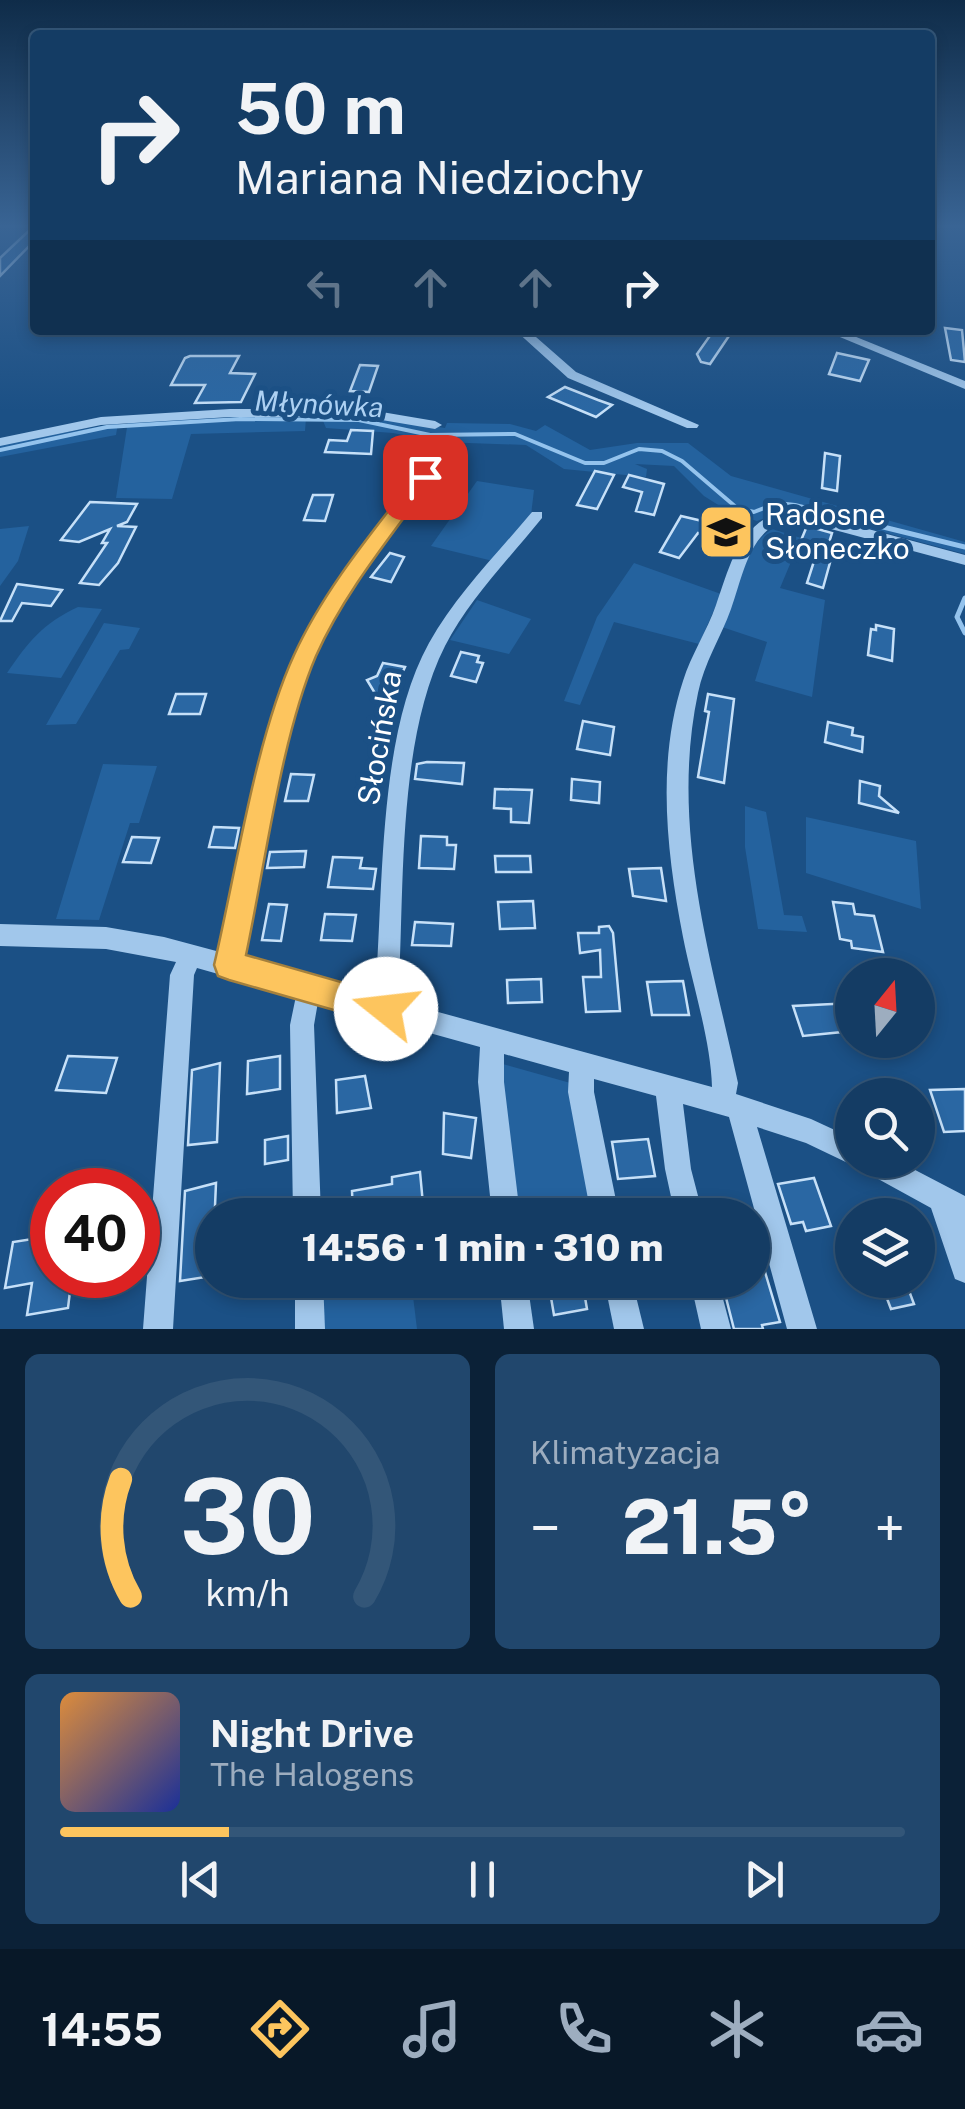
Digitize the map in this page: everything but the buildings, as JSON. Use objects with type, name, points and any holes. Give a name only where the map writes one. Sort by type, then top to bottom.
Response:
[{"type":"street","points":[[527,335],[572,375],[692,426]]},
{"type":"street","points":[[841,335],[965,385]]},
{"type":"street","points":[[0,442],[101,421],[230,413],[369,414],[435,425]]},
{"type":"street","points":[[229,965],[280,738],[305,656],[361,562],[425,477]]},
{"type":"street","points":[[802,1329],[725,1083],[684,886],[674,810],[690,688],[744,550],[767,520],[790,513],[965,560]]},
{"type":"street","name":"Słocińska","points":[[386,1009],[402,789],[416,697],[436,647],[537,515]]},
{"type":"street","points":[[0,935],[106,938],[191,955],[731,1105],[835,1145]]},
{"type":"street","points":[[158,1329],[182,975],[191,955]]},
{"type":"street","points":[[307,1198],[302,1025],[309,988]]},
{"type":"street","points":[[492,1038],[491,1082],[504,1198]]},
{"type":"street","points":[[581,1063],[581,1092],[602,1198]]},
{"type":"street","points":[[668,1088],[684,1198]]},
{"type":"street","points":[[904,1178],[953,1204],[965,1269]]},
{"type":"street","points":[[309,1298],[310,1329]]},
{"type":"street","points":[[515,1298],[519,1329]]},
{"type":"street","points":[[622,1298],[630,1329]]},
{"type":"street","points":[[708,1298],[716,1329]]},
{"type":"shaded area","points":[[321,416],[369,416],[445,428],[447,423],[510,424],[536,431],[545,425],[590,450],[637,443],[688,443],[731,476],[965,542],[965,554],[808,512],[782,511],[757,521],[731,513],[704,496],[674,466],[635,464],[647,469],[646,477],[564,469],[526,445],[440,442],[393,433],[326,428]]},
{"type":"shaded area","points":[[306,418],[305,431],[191,434],[172,499],[116,498],[128,421]]},
{"type":"shaded area","points":[[118,423],[116,435],[0,457],[0,444]]},
{"type":"shaded area","points":[[477,481],[534,490],[531,515],[493,561],[431,546]]},
{"type":"shaded area","points":[[29,526],[18,561],[0,586],[0,529]]},
{"type":"shaded area","points":[[772,529],[801,538],[780,588],[825,600],[812,697],[755,681],[767,642],[722,627],[752,549]]},
{"type":"shaded area","points":[[634,563],[721,594],[699,644],[614,622],[580,705],[564,701],[597,617]]},
{"type":"shaded area","points":[[477,600],[531,619],[509,654],[450,640]]},
{"type":"shaded area","points":[[78,607],[102,609],[61,678],[7,673],[37,634]]},
{"type":"shaded area","points":[[104,623],[140,628],[129,649],[120,650],[76,724],[46,725]]},
{"type":"shaded area","points":[[103,764],[157,766],[139,823],[130,823],[99,920],[56,919]]},
{"type":"shaded area","points":[[745,806],[766,812],[784,915],[802,916],[807,932],[758,929],[745,847]]},
{"type":"shaded area","points":[[806,817],[916,841],[921,909],[806,873]]},
{"type":"shaded area","points":[[499,1063],[574,1084],[593,1198],[511,1198]]},
{"type":"shaded area","points":[[320,1298],[413,1298],[417,1329],[322,1329]]},
{"type":"waterway","name":"Młynówka","points":[[0,450],[107,427],[240,419],[359,420],[430,435],[515,434],[585,463],[604,463],[639,449],[662,451],[682,461],[737,508],[754,512],[777,503],[795,505],[881,526]]},
{"type":"waterway","name":"Młynówka","points":[[871,524],[965,547]]},
{"type":"waterway","name":"Młynówka","points":[[965,598],[957,617],[965,633]]},
{"type":"place","name":"Radosne Słoneczko","points":[[726,532]]},
{"type":"route","points":[[386,1009],[229,965],[280,738],[305,656],[361,562],[425,477]]}]
